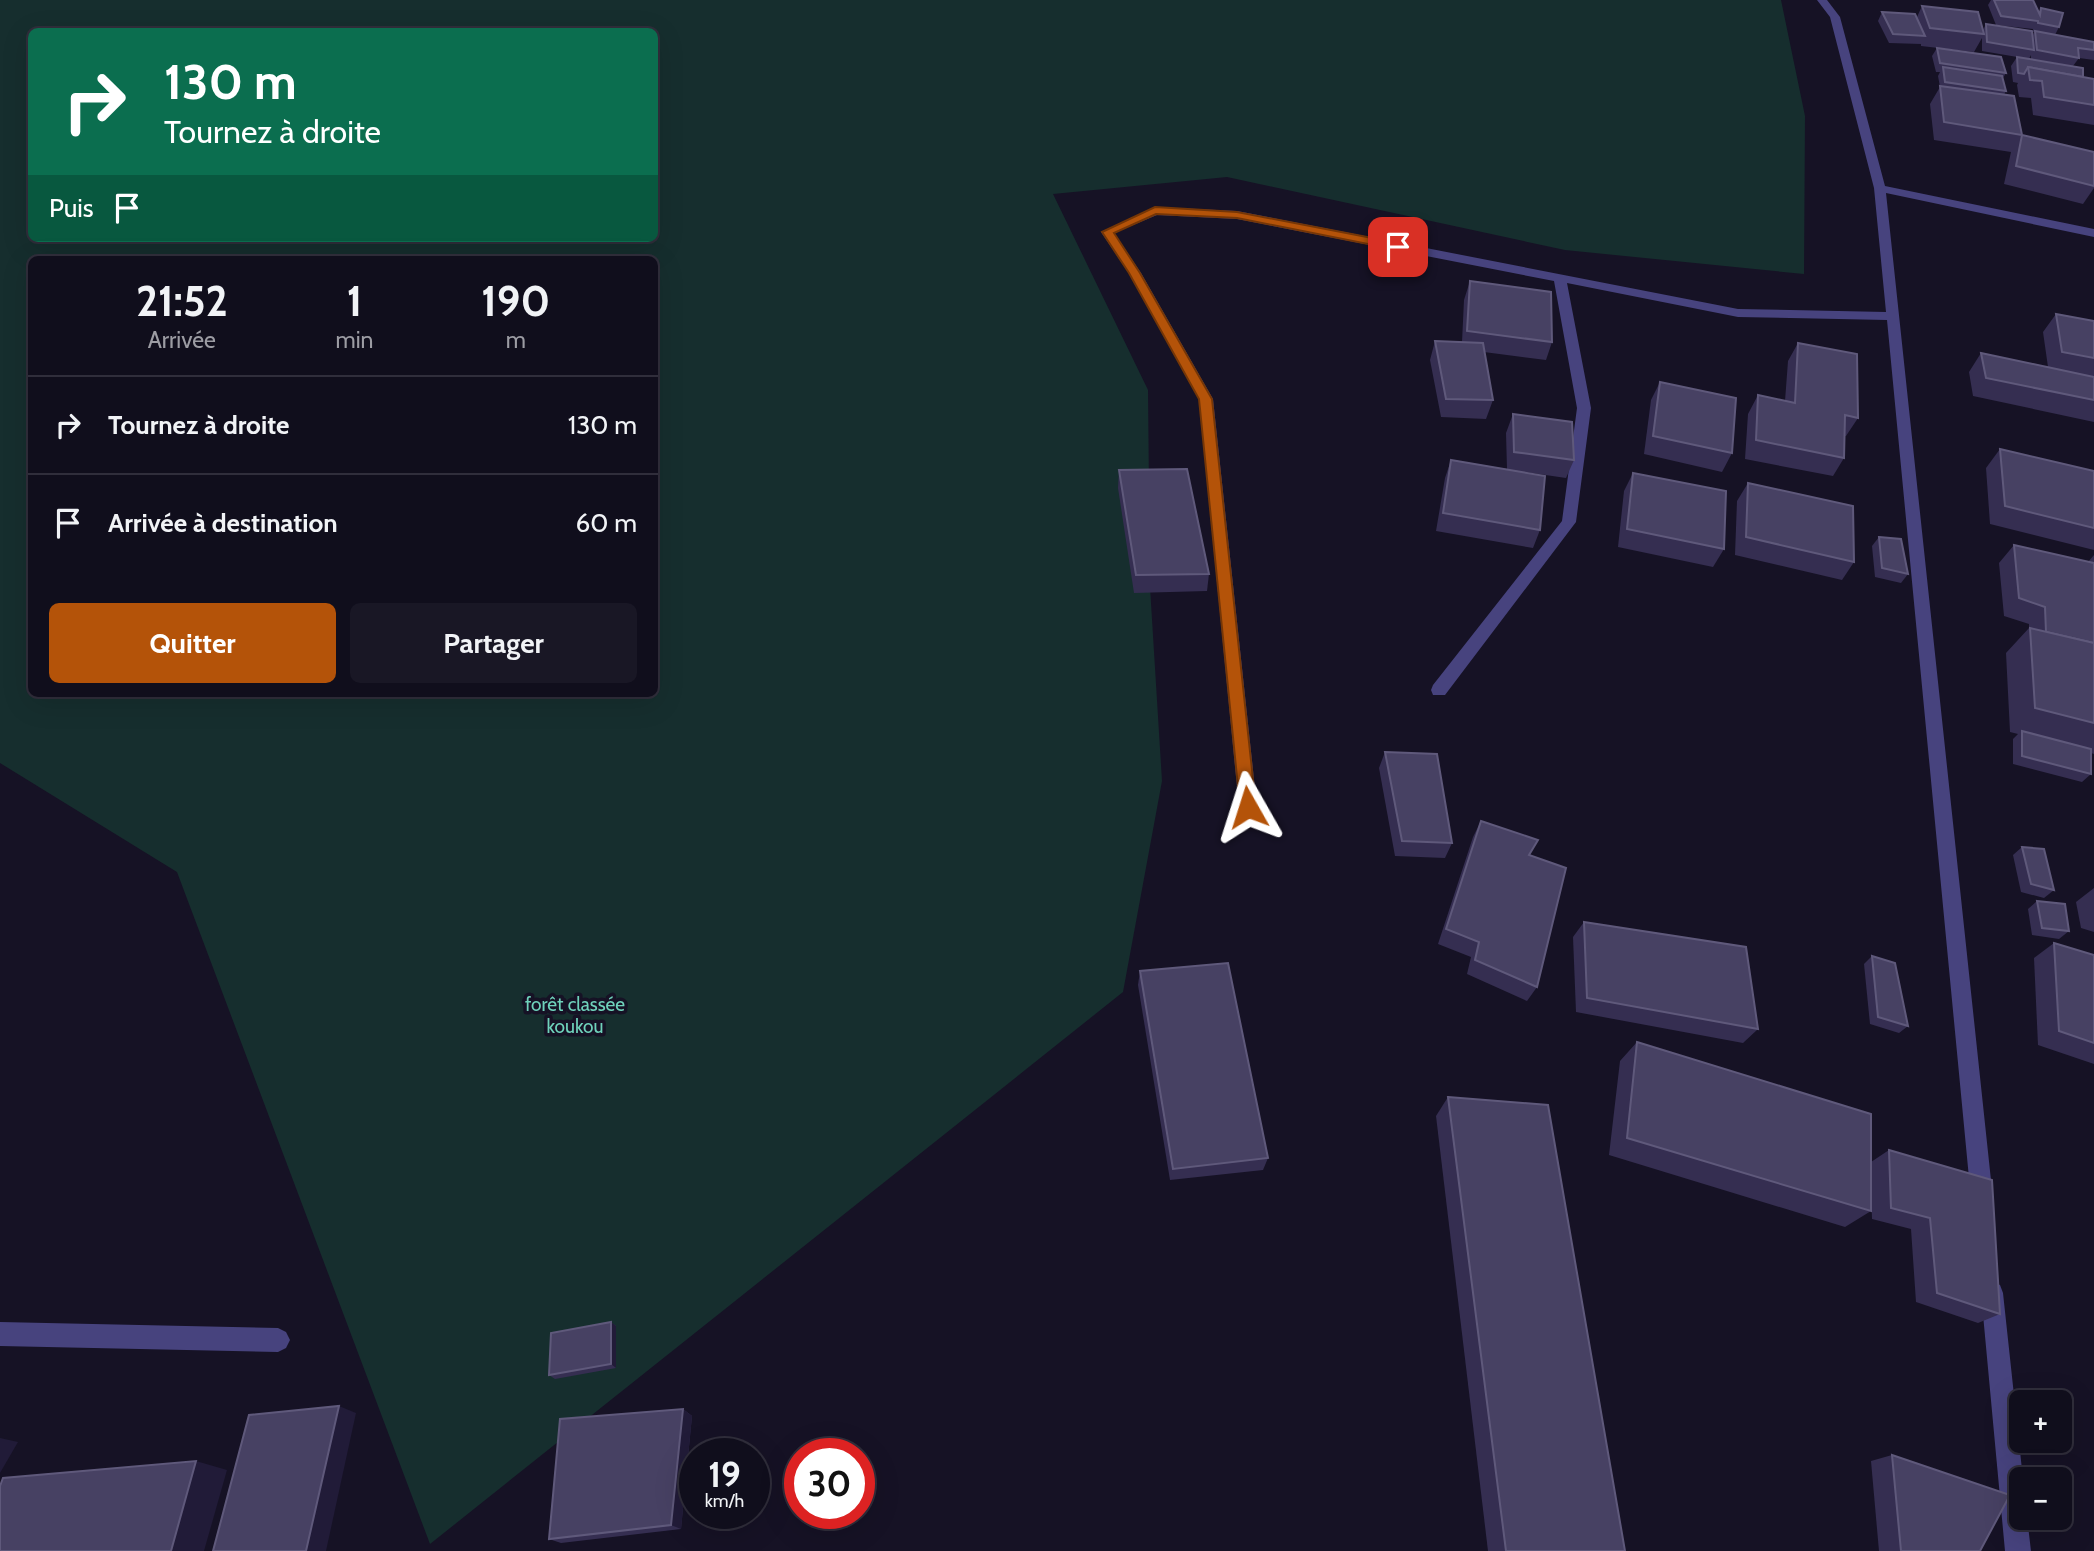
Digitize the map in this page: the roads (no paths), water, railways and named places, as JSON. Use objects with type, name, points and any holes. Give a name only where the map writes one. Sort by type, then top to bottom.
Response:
[{"type":"street","points":[[1822,0],[1835,16],[1880,188],[1984,1218]]},
{"type":"street","points":[[1880,188],[2094,233]]},
{"type":"street","points":[[1248,807],[1206,399],[1135,273],[1107,232],[1155,211],[1237,215],[1738,313],[1891,316]]},
{"type":"street","points":[[1439,690],[1569,522],[1584,408],[1560,278]]},
{"type":"street","points":[[1990,1273],[2018,1551]]},
{"type":"street","points":[[0,1334],[278,1340]]},
{"type":"park label","name":"forêt classée koukou","points":[[575,1015]]}]
